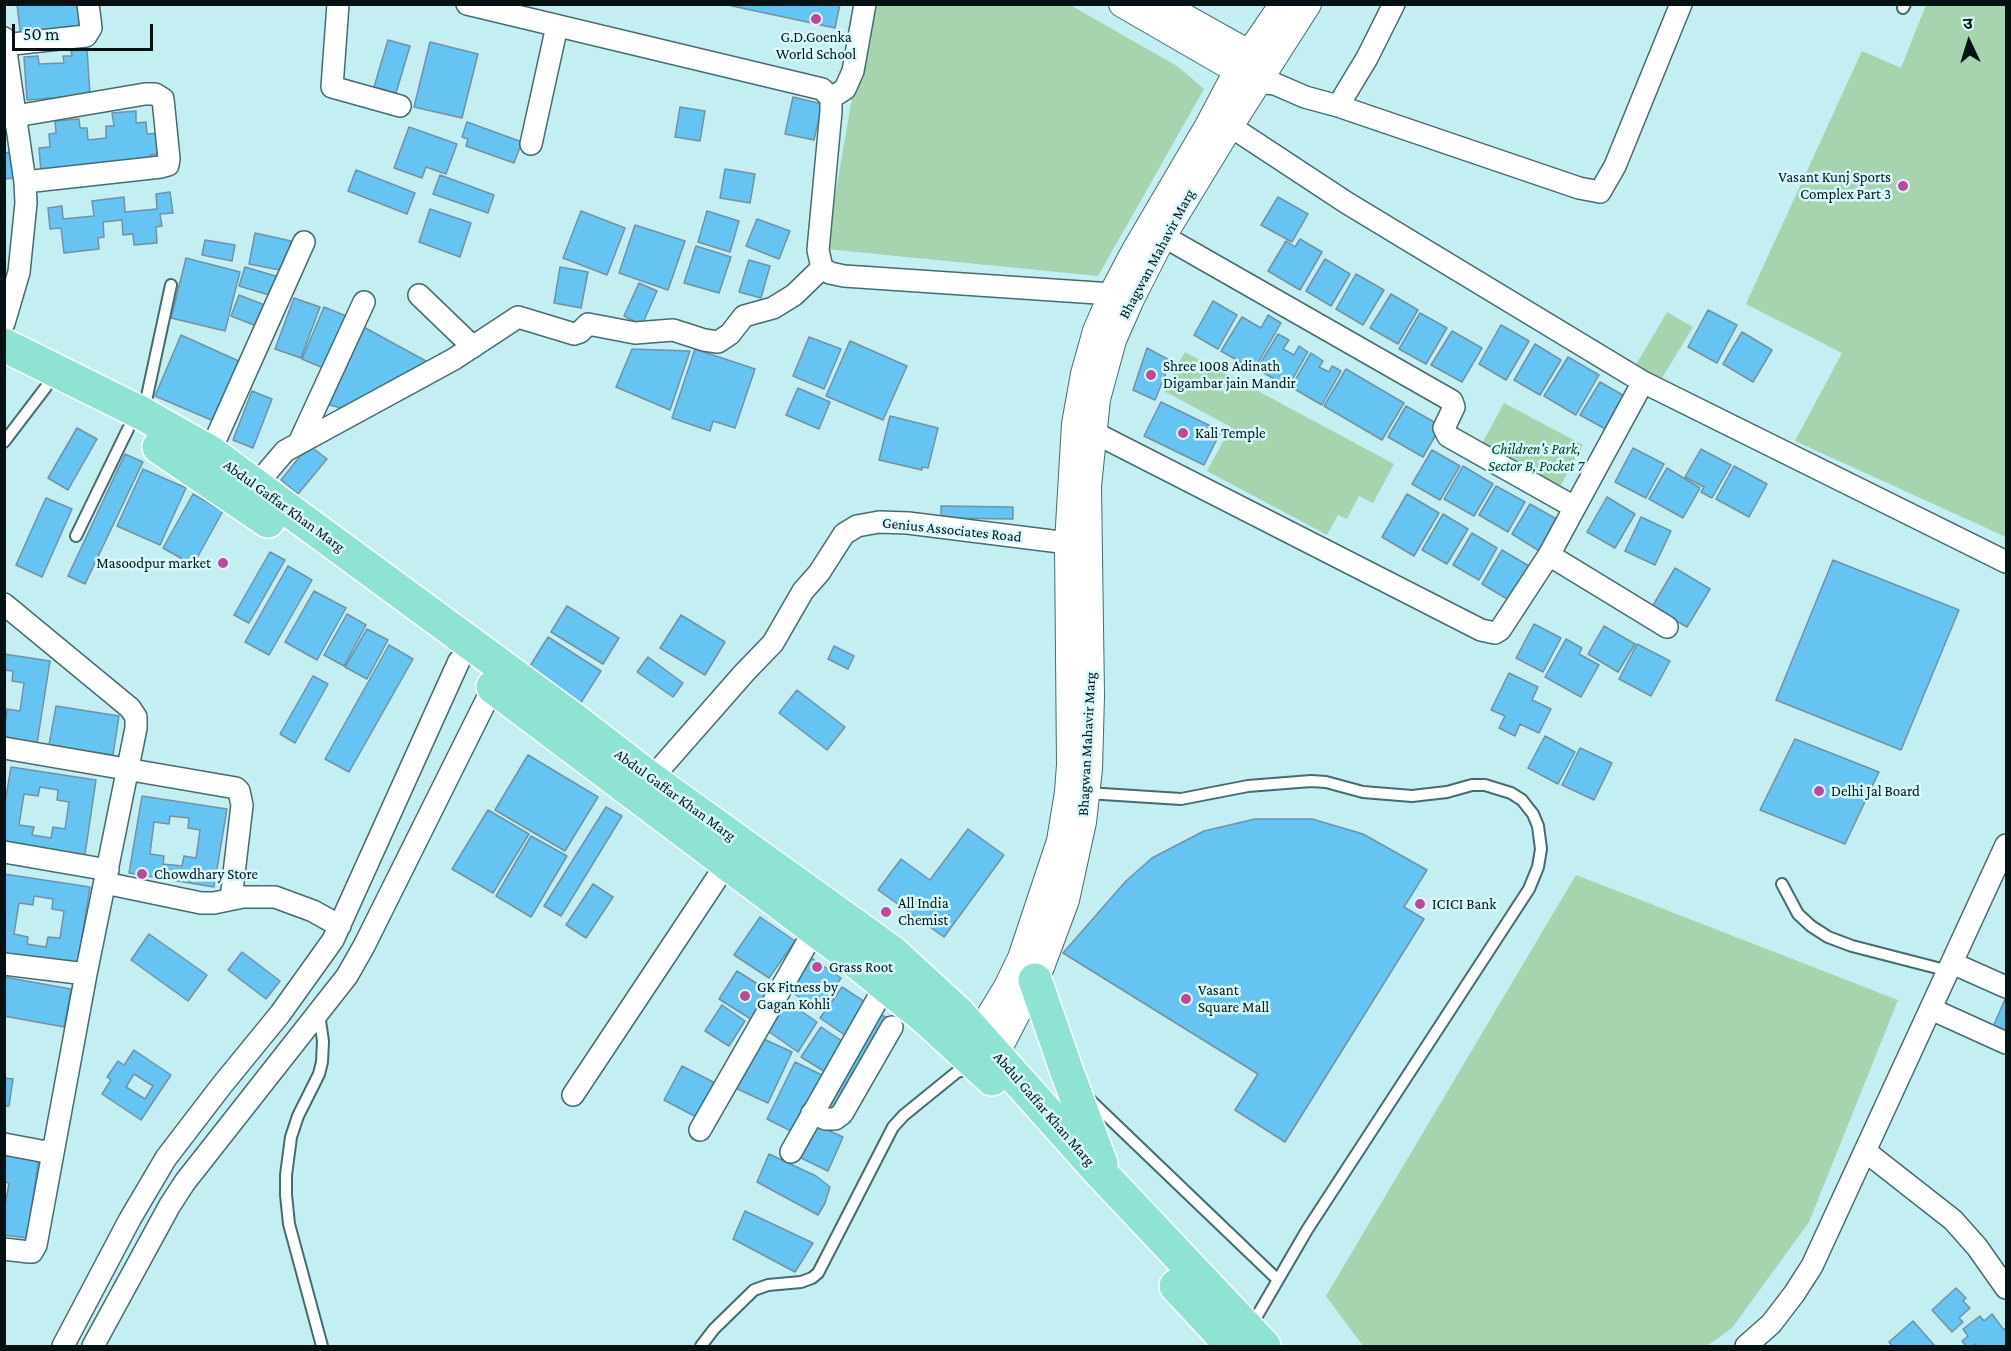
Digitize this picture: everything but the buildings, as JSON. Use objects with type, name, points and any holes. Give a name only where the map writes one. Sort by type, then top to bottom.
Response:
[{"type":"main road","name":"Abdul Gaffar Khan Marg","points":[[4,345],[135,421],[179,459],[330,562],[815,929],[975,1056],[1107,1179],[1248,1341]]},
{"type":"main road","name":"Abdul Gaffar Khan Marg","points":[[4,366],[46,387],[210,452],[572,718],[651,779],[893,953],[951,1006],[975,1056],[1177,1288],[1248,1341]]},
{"type":"main road","points":[[1035,980],[1107,1179]]},
{"type":"street","points":[[4,323],[13,295],[21,256],[25,182],[10,118],[5,42],[86,36],[91,28],[88,4]]},
{"type":"street","points":[[338,4],[333,87],[400,106]]},
{"type":"street","points":[[467,4],[822,88],[831,98],[831,111],[818,250],[822,268],[830,273],[843,276],[1112,294]]},
{"type":"street","points":[[831,98],[845,89],[853,71],[865,4]]},
{"type":"street","points":[[1122,4],[1253,68]]},
{"type":"street","points":[[1161,4],[1275,84],[1305,97],[1338,106],[1579,188],[1600,192],[1615,166],[1681,4]]},
{"type":"street","name":"Bhagwan Mahavir Marg","points":[[975,1056],[1022,958],[1060,841],[1070,765],[1078,542],[1088,486],[1097,399],[1113,340],[1163,236],[1230,126],[1253,68],[1283,4]]},
{"type":"street","name":"Bhagwan Mahavir Marg","points":[[975,1056],[1035,980],[1066,900],[1083,822],[1087,793],[1091,696],[1078,542],[1075,424],[1096,331],[1112,294],[1253,68],[1308,4]]},
{"type":"street","points":[[1338,106],[1367,58],[1394,4]]},
{"type":"street","points":[[531,144],[557,26]]},
{"type":"street","points":[[10,118],[145,94],[160,95],[165,105],[168,165],[25,182]]},
{"type":"street","points":[[1230,126],[1347,203],[1643,382],[2007,562]]},
{"type":"street","points":[[1163,236],[1452,401],[1454,407],[1444,428],[1448,436],[1574,507]]},
{"type":"street","points":[[210,452],[304,242]]},
{"type":"street","points":[[256,485],[285,451],[454,359],[518,317],[574,333],[580,332],[588,324],[635,333],[673,330],[718,342],[730,334],[744,316],[773,308],[794,294],[822,268]]},
{"type":"street","points":[[419,295],[472,347]]},
{"type":"street","points":[[299,443],[364,302]]},
{"type":"street","points":[[1093,432],[1487,632],[1495,633],[1500,630],[1549,555],[1643,382]]},
{"type":"street","name":"Genius Associates Road","points":[[651,779],[773,643],[802,591],[819,573],[844,534],[857,526],[879,522],[908,523],[1078,542]]},
{"type":"street","points":[[1549,555],[1667,627]]},
{"type":"street","points":[[4,604],[130,708],[136,717],[129,770],[86,974],[35,1249],[28,1252],[4,1249]]},
{"type":"street","points":[[63,1347],[158,1172],[181,1137],[301,987],[333,940],[459,661]]},
{"type":"street","points":[[93,1347],[182,1187],[347,976],[493,687]]},
{"type":"street","points":[[4,748],[231,786],[239,791],[242,805],[231,900]]},
{"type":"street","points":[[1746,1347],[1771,1324],[1812,1266],[2007,845]]},
{"type":"street","points":[[4,852],[107,876],[201,903],[214,903],[243,897],[275,897],[313,911],[340,926]]},
{"type":"street","points":[[573,1095],[727,863]]},
{"type":"street","points":[[700,1130],[815,929]]},
{"type":"street","points":[[4,964],[86,974]]},
{"type":"street","points":[[1950,967],[2007,987]]},
{"type":"street","points":[[791,1152],[885,986]]},
{"type":"street","points":[[1931,1009],[2007,1043]]},
{"type":"street","points":[[812,1113],[826,1119],[835,1119],[842,1114],[892,1027]]},
{"type":"street","points":[[4,1144],[52,1153]]},
{"type":"street","points":[[1865,1151],[1953,1220],[1977,1247],[2007,1288]]},
{"type":"street","points":[[158,1172],[182,1187]]},
{"type":"lane","points":[[76,536],[135,421],[171,285]]},
{"type":"lane","points":[[4,442],[46,387]]},
{"type":"lane","points":[[1087,793],[1181,799],[1248,786],[1311,781],[1326,782],[1363,792],[1412,796],[1447,792],[1472,785],[1485,785],[1511,793],[1522,800],[1533,814],[1538,826],[1541,849],[1538,867],[1529,889],[1307,1230],[1278,1280],[1248,1341]]},
{"type":"lane","points":[[1782,884],[1798,914],[1828,937],[1852,946],[1950,967]]},
{"type":"lane","points":[[319,1014],[323,1041],[322,1062],[319,1074],[298,1116],[291,1137],[286,1195],[289,1224],[322,1347]]},
{"type":"lane","points":[[702,1347],[714,1329],[754,1290],[812,1278],[818,1272],[893,1127],[904,1115],[975,1056]]},
{"type":"lane","points":[[1070,1080],[1278,1280]]},
{"type":"green space","points":[[868,5],[1070,5],[1177,66],[1204,89],[1098,276],[826,249]]},
{"type":"green space","name":"Vasant Kunj Sports Complex Part 3","points":[[1926,5],[2006,5],[2006,537],[1795,441],[1842,353],[1746,304],[1862,51],[1901,68]]},
{"type":"green space","points":[[1667,312],[1693,327],[1659,383],[1634,368]]},
{"type":"green space","points":[[1185,352],[1394,464],[1373,503],[1359,496],[1347,519],[1338,515],[1327,535],[1207,471],[1231,427],[1164,391]]},
{"type":"green space","name":"Children's Park, Sector B, Pocket 7","points":[[1504,403],[1583,445],[1551,503],[1472,462]]},
{"type":"green space","points":[[1576,875],[1898,1000],[1809,1222],[1732,1328],[1707,1346],[1363,1346],[1326,1296]]},
{"type":"place","name":"G.D.Goenka World School","points":[[816,19]]},
{"type":"place","name":"Vasant Kunj Sports Complex Part 3","points":[[1903,186]]},
{"type":"place","name":"Shree 1008 Adinath Digambar jain Mandir","points":[[1151,375]]},
{"type":"place","name":"Kali Temple","points":[[1183,433]]},
{"type":"place","name":"Masoodpur market","points":[[223,563]]},
{"type":"place","name":"Delhi Jal Board","points":[[1819,791]]},
{"type":"place","name":"Chowdhary Store","points":[[142,874]]},
{"type":"place","name":"ICICI Bank","points":[[1420,904]]},
{"type":"place","name":"All India Chemist","points":[[886,912]]},
{"type":"place","name":"Grass Root","points":[[817,967]]},
{"type":"place","name":"GK Fitness by Gagan Kohli","points":[[745,996]]},
{"type":"place","name":"Vasant Square Mall","points":[[1186,999]]}]
